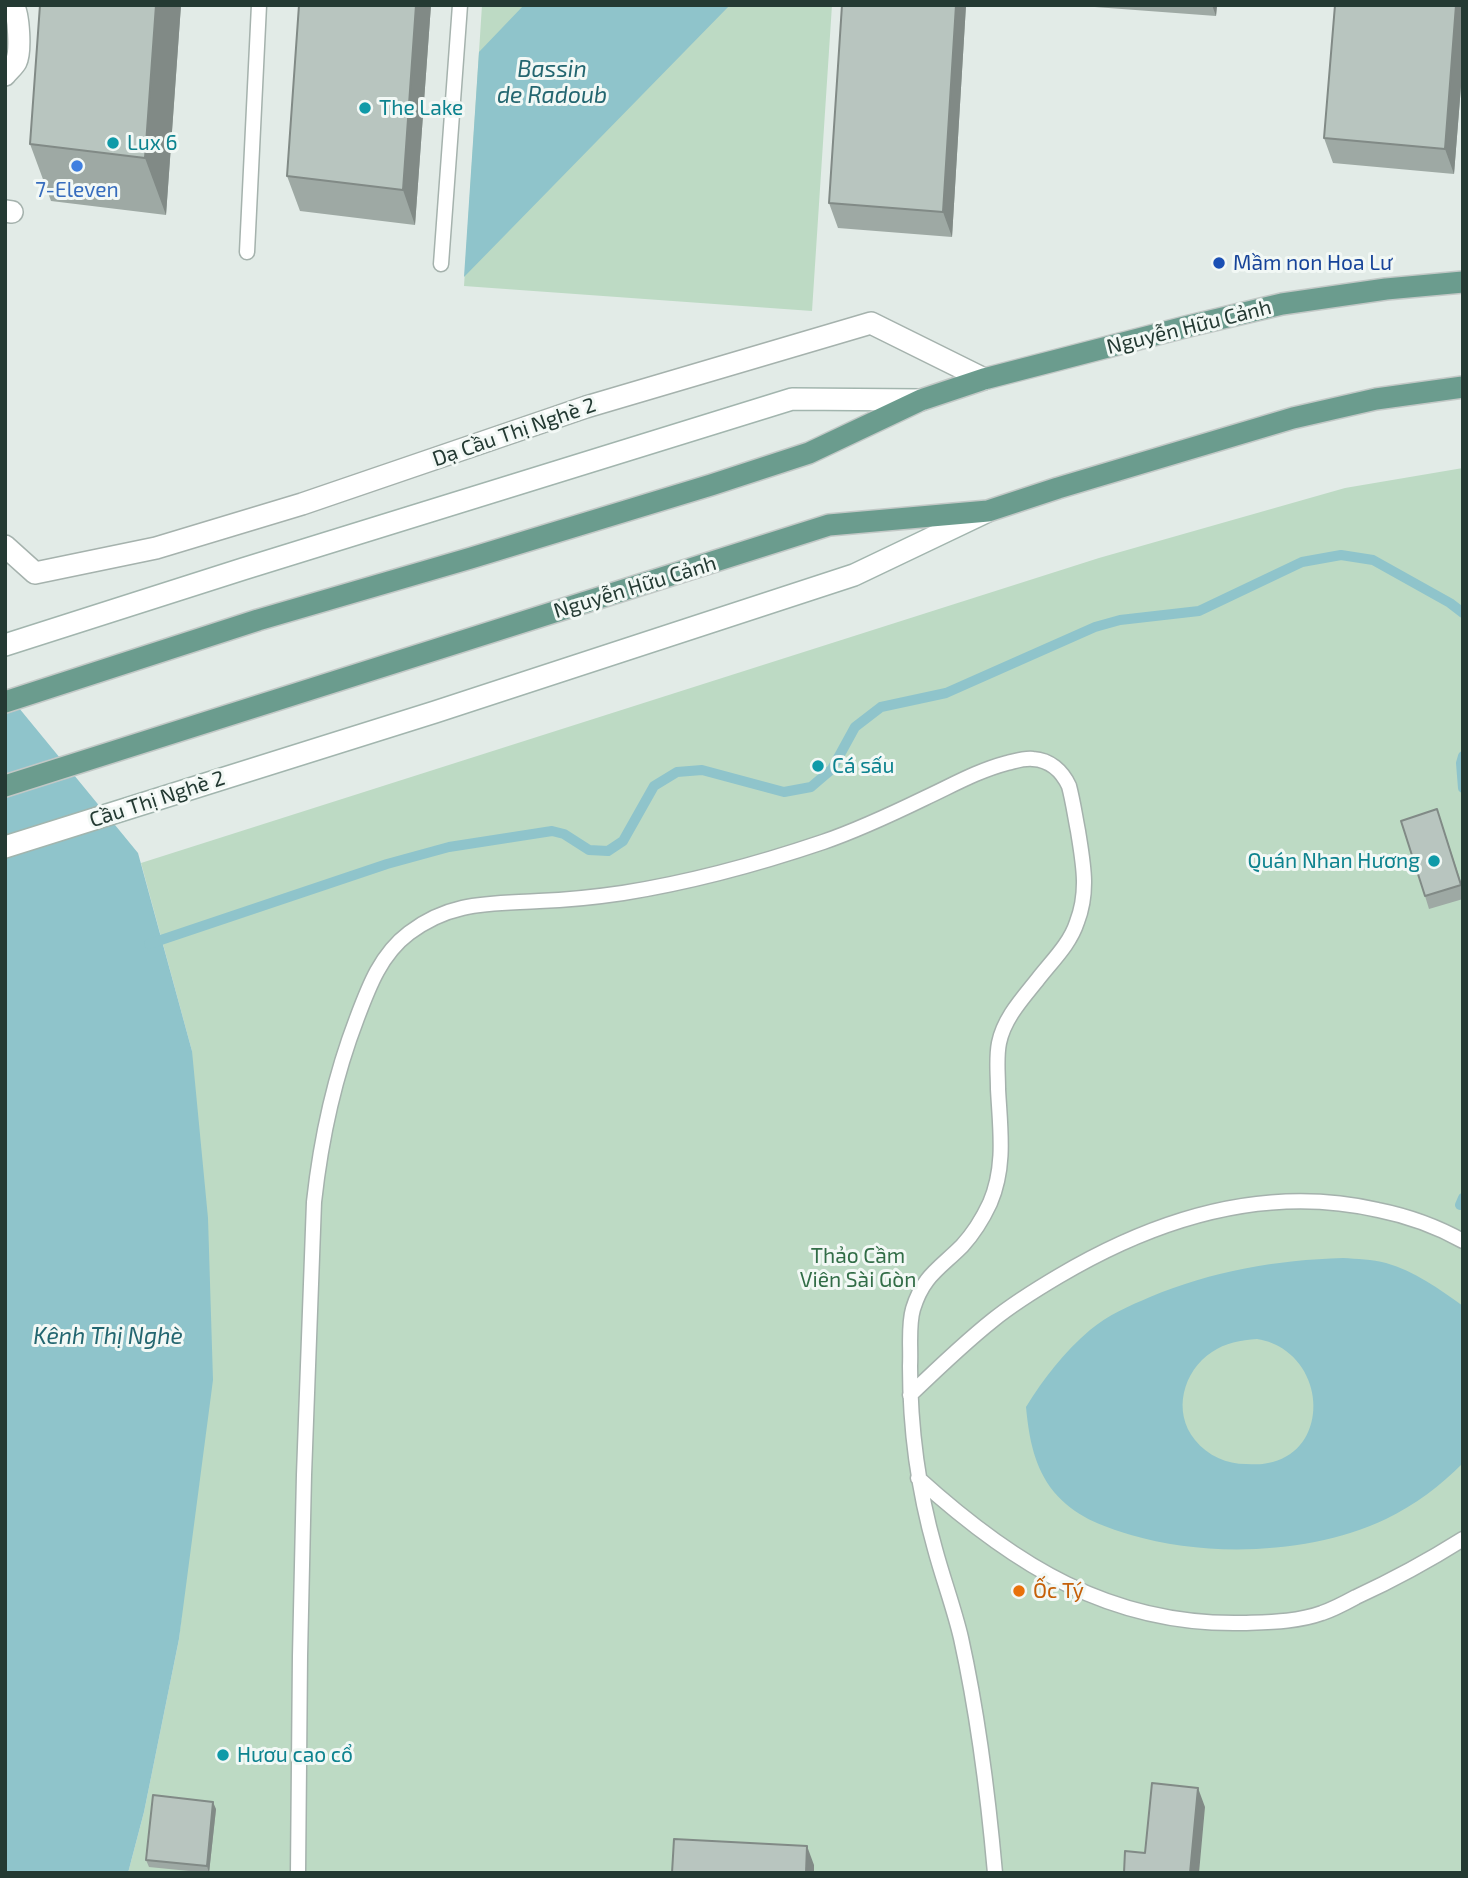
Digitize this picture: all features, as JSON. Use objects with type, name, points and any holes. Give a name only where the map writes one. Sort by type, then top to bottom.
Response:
[{"type":"main road","points":[[5,75],[17,61],[19,32],[13,5]]},
{"type":"main road","name":"Nguyễn Hữu Cảnh","points":[[5,702],[258,621],[809,453],[921,400],[984,379],[1282,304],[1386,289],[1463,282]]},
{"type":"main road","name":"Dạ Cầu Thị Nghè 2","points":[[5,546],[35,573],[156,548],[289,508],[586,407],[871,323],[984,379]]},
{"type":"main road","name":"Nguyễn Hữu Cảnh","points":[[309,750],[448,708],[854,575],[988,511],[1058,488],[1293,418],[1376,399],[1462,387]]},
{"type":"main road","name":"Nguyễn Hữu Cảnh","points":[[5,645],[792,399],[921,400]]},
{"type":"main road","name":"Nguyễn Hữu Cảnh","points":[[5,786],[829,525],[988,511]]},
{"type":"main road","name":"Cầu Thị Nghè 2","points":[[5,847],[309,750]]},
{"type":"lane","points":[[247,252],[259,5]]},
{"type":"lane","points":[[441,264],[460,5]]},
{"type":"lane","points":[[298,1873],[304,1475],[314,1202],[319,1159],[338,1073],[366,993],[380,964],[408,934],[444,913],[465,906],[565,900],[622,893],[724,873],[839,836],[987,768],[1034,758],[1047,762],[1065,776],[1072,796],[1085,876],[1084,897],[1077,923],[1067,943],[1007,1020],[1000,1039],[997,1058],[1002,1157],[990,1204],[979,1225],[964,1244],[927,1279],[917,1295],[912,1314],[911,1395],[918,1478],[934,1546],[960,1635],[985,1772],[995,1873]]},
{"type":"lane","points":[[911,1395],[951,1355],[995,1318],[1039,1287],[1137,1236],[1189,1217],[1227,1207],[1265,1202],[1335,1202],[1413,1219],[1463,1241]]},
{"type":"lane","points":[[918,1478],[959,1515],[1041,1570],[1120,1607],[1191,1621],[1286,1621],[1323,1613],[1388,1582],[1463,1539]]},
{"type":"green space","points":[[482,5],[832,5],[812,311],[464,286]]},
{"type":"green space","name":"Thảo Cầm Viên Sài Gòn","points":[[1463,468],[1463,1873],[128,1873],[144,1812],[182,1612],[192,1051],[141,863],[1099,558],[1345,488]]},
{"type":"water","name":"Bassin de Radoub","points":[[524,5],[730,5],[464,277],[479,52]]},
{"type":"water","name":"Kênh Thị Nghè","points":[[5,691],[138,853],[192,1051],[208,1218],[213,1380],[179,1639],[144,1812],[128,1873],[5,1873]]},
{"type":"water","points":[[1318,1259],[1370,1260],[1397,1266],[1436,1287],[1463,1306],[1463,1463],[1445,1479],[1407,1508],[1357,1531],[1326,1540],[1260,1549],[1193,1547],[1131,1535],[1089,1519],[1070,1508],[1054,1492],[1042,1473],[1034,1452],[1026,1407],[1055,1366],[1090,1330],[1127,1307],[1197,1280],[1245,1268]],"holes":[[[1257,1339],[1283,1349],[1299,1364],[1313,1397],[1313,1414],[1309,1431],[1300,1446],[1286,1457],[1263,1464],[1232,1462],[1212,1455],[1195,1440],[1184,1417],[1184,1393],[1194,1370],[1212,1352],[1233,1342]]]},
{"type":"building","points":[[40,5],[156,5],[145,158],[30,144]]},
{"type":"building","name":"The Lake","points":[[299,5],[416,5],[403,190],[287,176]]},
{"type":"building","points":[[842,5],[956,5],[943,212],[829,203]]},
{"type":"building","points":[[1335,5],[1456,5],[1445,149],[1324,138]]},
{"type":"building","name":"Quán Nhan Hương","points":[[1437,809],[1461,885],[1425,896],[1401,821]]},
{"type":"building","points":[[1152,1783],[1198,1788],[1190,1873],[1124,1873],[1125,1851],[1145,1853]]},
{"type":"building","points":[[153,1795],[213,1802],[207,1866],[146,1860]]},
{"type":"building","points":[[674,1839],[807,1846],[806,1873],[672,1873]]},
{"type":"waterway","points":[[149,944],[387,864],[449,847],[552,831],[564,834],[589,850],[608,851],[623,841],[654,786],[677,772],[702,770],[784,792],[811,787],[832,769],[855,727],[881,707],[946,693],[1095,627],[1120,620],[1199,611],[1302,562],[1341,555],[1373,560],[1463,613]]},
{"type":"waterway","points":[[1463,756],[1463,788]]},
{"type":"waterway","points":[[1460,1205],[1463,1198]]},
{"type":"place","name":"The Lake","points":[[365,108]]},
{"type":"place","name":"Lux 6","points":[[113,143]]},
{"type":"place","name":"7-Eleven","points":[[77,166]]},
{"type":"place","name":"Mầm non Hoa Lư","points":[[1219,263]]},
{"type":"place","name":"Cá sấu","points":[[818,766]]},
{"type":"place","name":"Quán Nhan Hương","points":[[1434,861]]},
{"type":"place","name":"Ốc Tý","points":[[1019,1591]]},
{"type":"place","name":"Hươu cao cổ","points":[[223,1755]]}]
